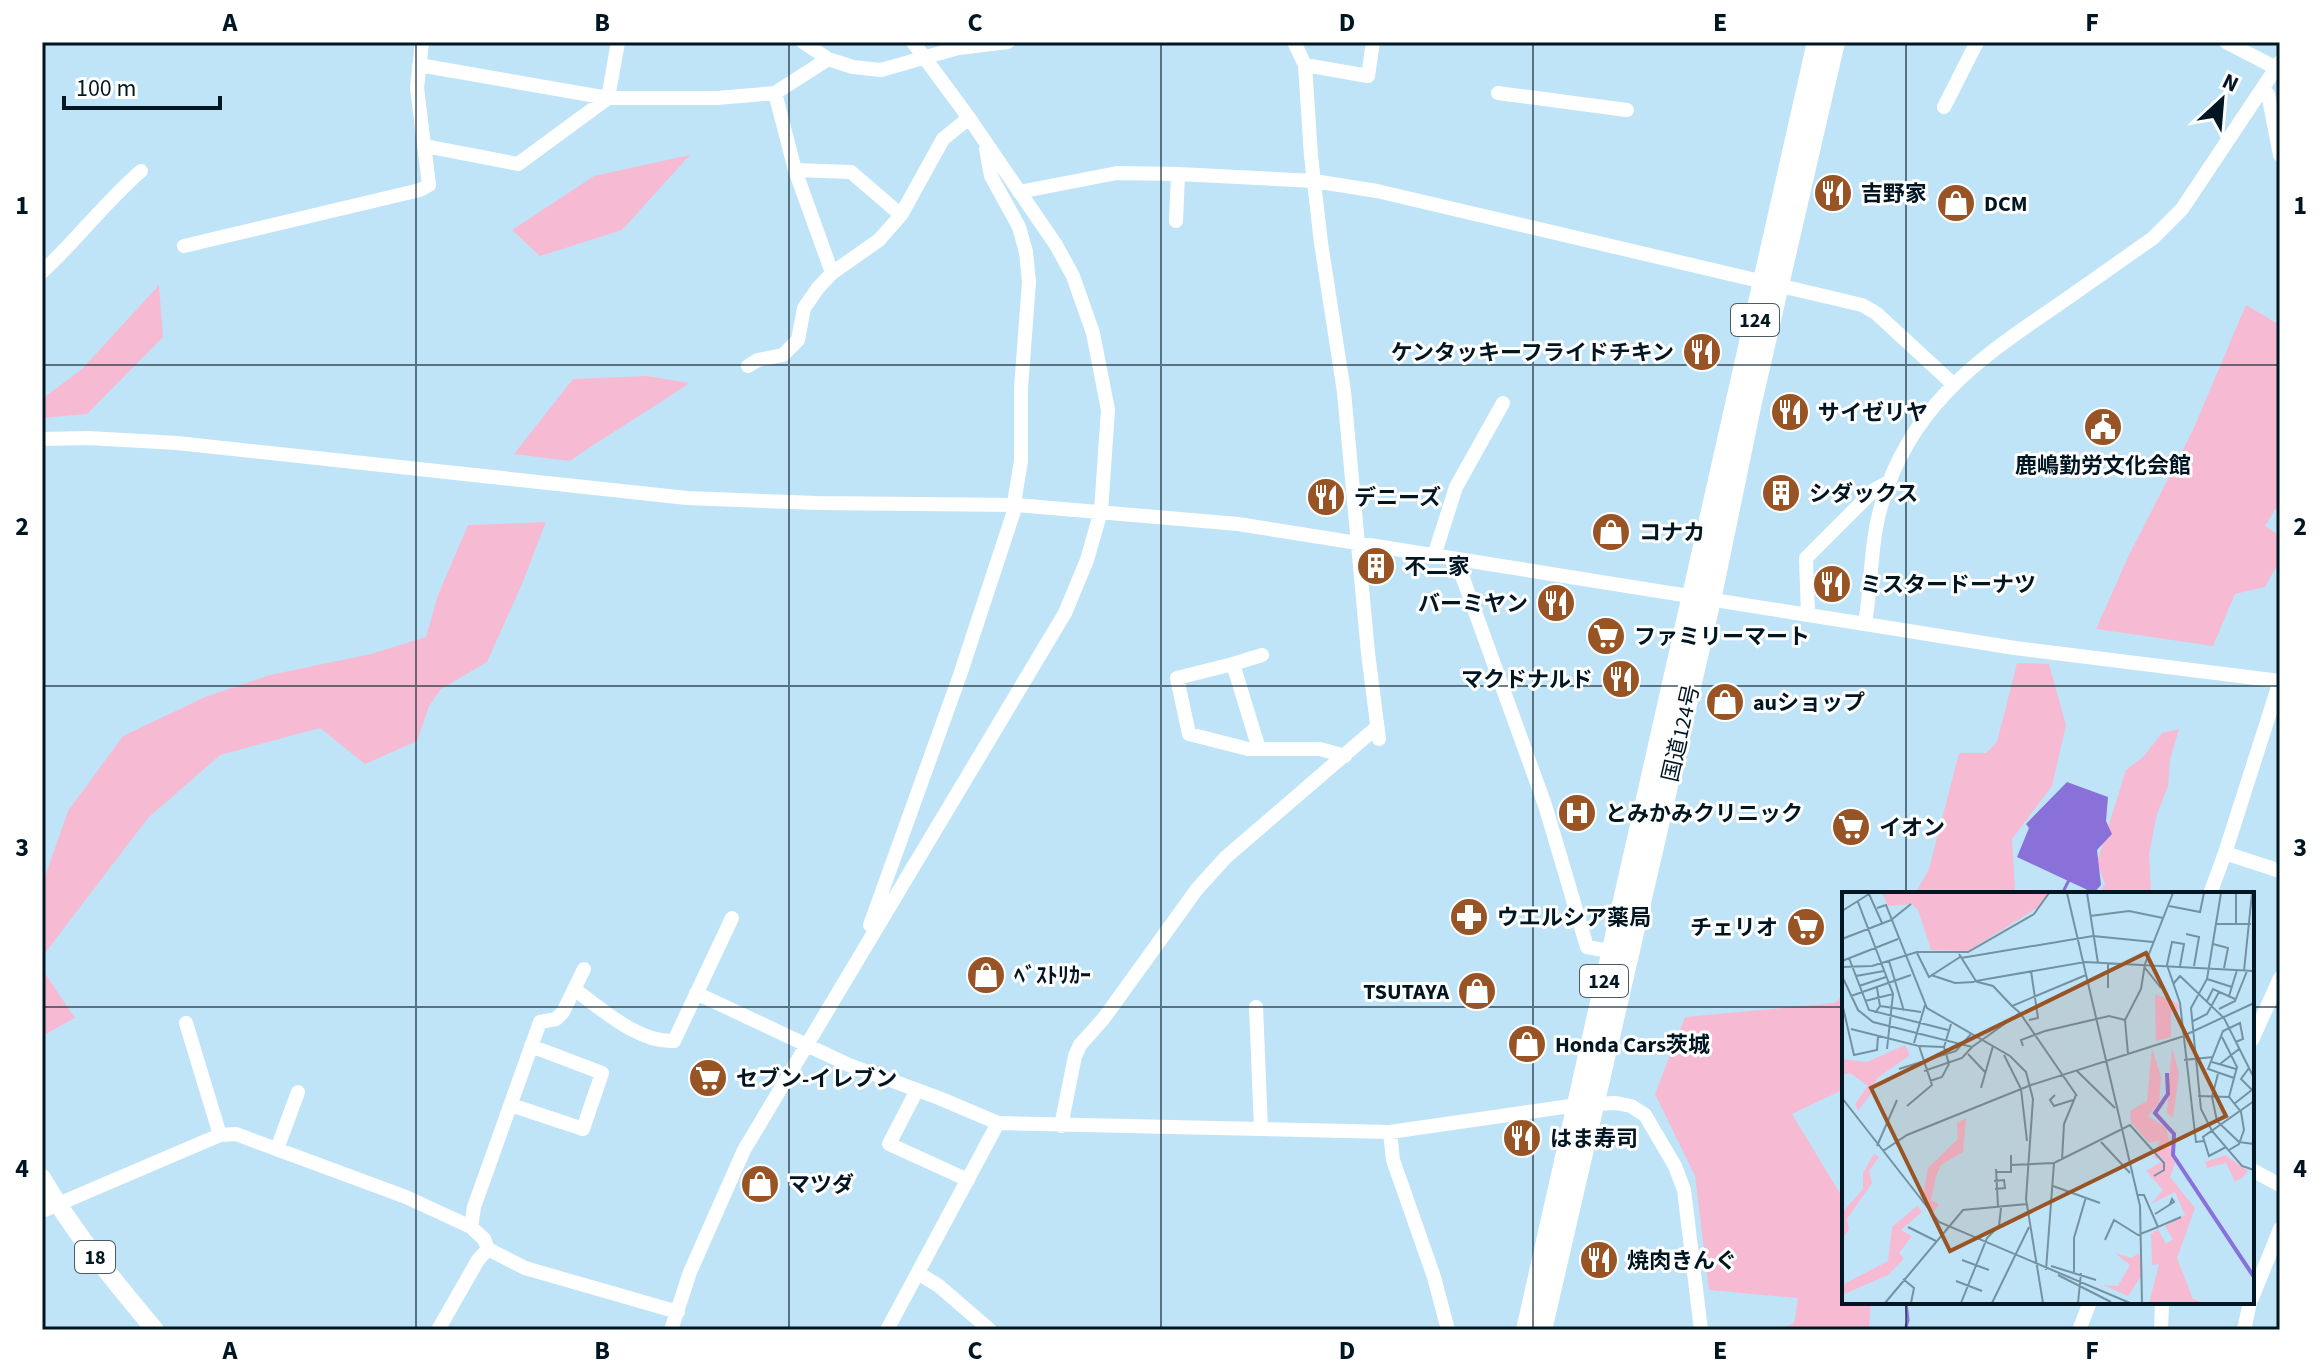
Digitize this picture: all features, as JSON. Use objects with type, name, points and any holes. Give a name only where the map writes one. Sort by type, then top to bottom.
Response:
[{"type":"highway","name":"国道124号","points":[[1542,1330],[1586,1104],[1771,284],[1817,42]]},
{"type":"highway","name":"国道124号","points":[[1771,284],[1835,42]]},
{"type":"highway","name":"国道124号","points":[[1526,1330],[1586,1104]]},
{"type":"main road","name":"18","points":[[42,1178],[49,1208],[155,1330]]},
{"type":"street","points":[[184,246],[420,190],[429,185],[417,88],[422,42]]},
{"type":"street","points":[[425,146],[518,164],[608,98],[618,42]]},
{"type":"street","points":[[803,42],[828,59],[853,67],[881,70],[958,48],[1008,42]]},
{"type":"street","points":[[671,1330],[690,1272],[744,1150],[1065,613],[1087,560],[1101,511],[1108,410],[1093,333],[1073,276],[1056,245],[913,42]]},
{"type":"street","points":[[1061,1126],[1080,1045],[1114,1005],[1197,889],[1226,857],[1345,756],[1378,733],[1344,392],[1314,181],[1305,65],[1294,42]]},
{"type":"street","points":[[1305,65],[1368,76],[1373,42]]},
{"type":"street","points":[[1944,107],[1977,42]]},
{"type":"street","points":[[1865,623],[1876,524],[1906,443],[1953,384],[2002,343],[2153,238],[2195,191],[2278,66],[2226,42]]},
{"type":"street","points":[[419,65],[608,98],[717,98],[775,93],[828,59]]},
{"type":"street","points":[[775,93],[795,170],[832,273]]},
{"type":"street","points":[[1498,93],[1627,110]]},
{"type":"street","points":[[2268,94],[2280,155]]},
{"type":"street","points":[[748,366],[758,360],[783,355],[798,340],[804,308],[832,273],[879,240],[901,215],[943,139],[969,118]]},
{"type":"street","points":[[867,941],[872,917],[960,675],[1016,505],[1021,461],[1021,388],[1029,282],[1026,252],[1019,227],[991,176],[984,140]]},
{"type":"street","points":[[795,170],[851,172],[901,215]]},
{"type":"street","points":[[42,272],[117,192],[141,171]]},
{"type":"street","points":[[1019,192],[1117,173],[1314,181],[1377,191],[1862,305],[1876,313],[1953,384]]},
{"type":"street","points":[[1176,221],[1178,174]]},
{"type":"street","points":[[1434,556],[1456,487],[1503,403]]},
{"type":"street","points":[[42,439],[177,443],[687,498],[1016,505],[1238,524],[2031,650],[2280,681],[2211,892]]},
{"type":"street","points":[[1808,614],[1806,558],[1874,490],[1889,482]]},
{"type":"street","points":[[1456,559],[1545,805],[1587,947],[1620,953]]},
{"type":"street","points":[[1262,655],[1177,678],[1189,734],[1248,749],[1320,749],[1345,756]]},
{"type":"street","points":[[1233,664],[1259,749]]},
{"type":"street","points":[[2225,853],[2280,871]]},
{"type":"street","points":[[574,989],[630,1029],[663,1041],[674,1041],[732,918]]},
{"type":"street","points":[[471,1227],[474,1207],[540,1022],[556,1019],[563,1012],[584,969]]},
{"type":"street","points":[[2254,1036],[2280,978]]},
{"type":"street","points":[[696,993],[870,1074],[998,1123],[1390,1132],[1586,1104],[1622,1104],[1641,1111],[1675,1166],[1684,1190],[1701,1330]]},
{"type":"street","points":[[1256,1007],[1261,1129]]},
{"type":"street","points":[[186,1023],[220,1135]]},
{"type":"street","points":[[511,1105],[583,1129],[602,1073],[531,1046]]},
{"type":"street","points":[[917,1090],[889,1144],[968,1180]]},
{"type":"street","points":[[277,1149],[298,1092]]},
{"type":"street","points":[[887,1330],[998,1123]]},
{"type":"street","points":[[1390,1132],[1393,1160],[1434,1277],[1448,1330]]},
{"type":"street","points":[[49,1208],[220,1135],[236,1134],[406,1197],[471,1227],[484,1239],[488,1249],[525,1268],[678,1312]]},
{"type":"street","points":[[2254,1171],[2280,1185]]},
{"type":"street","points":[[2254,1293],[2280,1229]]},
{"type":"street","points":[[438,1330],[478,1260],[488,1249]]},
{"type":"street","points":[[918,1273],[939,1286],[990,1330]]},
{"type":"street","points":[[2079,1330],[2089,1304]]},
{"type":"street","points":[[2161,1330],[2162,1304]]},
{"type":"street","points":[[2244,1330],[2250,1304]]},
{"type":"shaded area","points":[[690,155],[622,230],[540,256],[512,230],[594,176]]},
{"type":"shaded area","points":[[159,285],[163,337],[87,414],[42,418],[42,399],[82,369]]},
{"type":"shaded area","points":[[2246,305],[2280,325],[2280,502],[2265,526],[2280,536],[2280,560],[2265,587],[2235,594],[2213,646],[2096,629],[2129,555],[2193,430]]},
{"type":"shaded area","points":[[647,376],[689,383],[570,461],[514,454],[573,379]]},
{"type":"shaded area","points":[[546,522],[487,662],[441,689],[429,706],[417,741],[365,764],[320,728],[220,755],[148,818],[42,957],[42,885],[68,811],[123,736],[205,697],[270,675],[371,654],[426,637],[438,595],[468,525]]},
{"type":"shaded area","points":[[2017,663],[2049,664],[2066,725],[2052,786],[2012,839],[2015,889],[2013,892],[1916,892],[1929,869],[1959,753],[1986,753],[1997,742]]},
{"type":"shaded area","points":[[2179,729],[2170,760],[2168,786],[2157,814],[2149,854],[2151,892],[2099,892],[2105,884],[2097,862],[2126,770],[2143,757],[2162,733]]},
{"type":"shaded area","points":[[2067,782],[2108,797],[2106,821],[2112,834],[2097,850],[2101,885],[2095,892],[2017,857],[2029,828],[2026,824]]},
{"type":"shaded area","points":[[42,969],[75,1018],[42,1036]]},
{"type":"shaded area","points":[[1842,995],[1842,1090],[1792,1114],[1842,1197],[1842,1304],[1871,1304],[1869,1330],[1778,1330],[1794,1323],[1798,1298],[1709,1290],[1695,1176],[1655,1094],[1685,1017],[1835,1003]]},
{"type":"waterway","points":[[2063,892],[2069,880]]},
{"type":"waterway","points":[[1905,1330],[1908,1320],[1906,1304]]},
{"type":"place","name":"吉野家","points":[[1833,193]]},
{"type":"place","name":"DCM","points":[[1956,203]]},
{"type":"place","name":"ケンタッキーフライドチキン","points":[[1702,352]]},
{"type":"place","name":"サイゼリヤ","points":[[1790,412]]},
{"type":"place","name":"鹿嶋勤労文化会館","points":[[2103,427]]},
{"type":"place","name":"シダックス","points":[[1781,493]]},
{"type":"place","name":"デニーズ","points":[[1326,497]]},
{"type":"place","name":"コナカ","points":[[1611,532]]},
{"type":"place","name":"不二家","points":[[1376,566]]},
{"type":"place","name":"ミスタードーナツ","points":[[1832,584]]},
{"type":"place","name":"バーミヤン","points":[[1556,603]]},
{"type":"place","name":"ファミリーマート","points":[[1606,636]]},
{"type":"place","name":"マクドナルド","points":[[1621,679]]},
{"type":"place","name":"auショップ","points":[[1725,702]]},
{"type":"place","name":"とみかみクリニック","points":[[1577,813]]},
{"type":"place","name":"イオン","points":[[1851,827]]},
{"type":"place","name":"ウエルシア薬局","points":[[1469,917]]},
{"type":"place","name":"チェリオ","points":[[1806,927]]},
{"type":"place","name":"ﾍﾞｽﾄﾘｶｰ","points":[[986,975]]},
{"type":"place","name":"TSUTAYA","points":[[1477,991]]},
{"type":"place","name":"Honda Cars茨城","points":[[1527,1044]]},
{"type":"place","name":"セブン-イレブン","points":[[708,1078]]},
{"type":"place","name":"はま寿司","points":[[1522,1138]]},
{"type":"place","name":"マツダ","points":[[760,1184]]},
{"type":"place","name":"焼肉きんぐ","points":[[1599,1260]]}]
